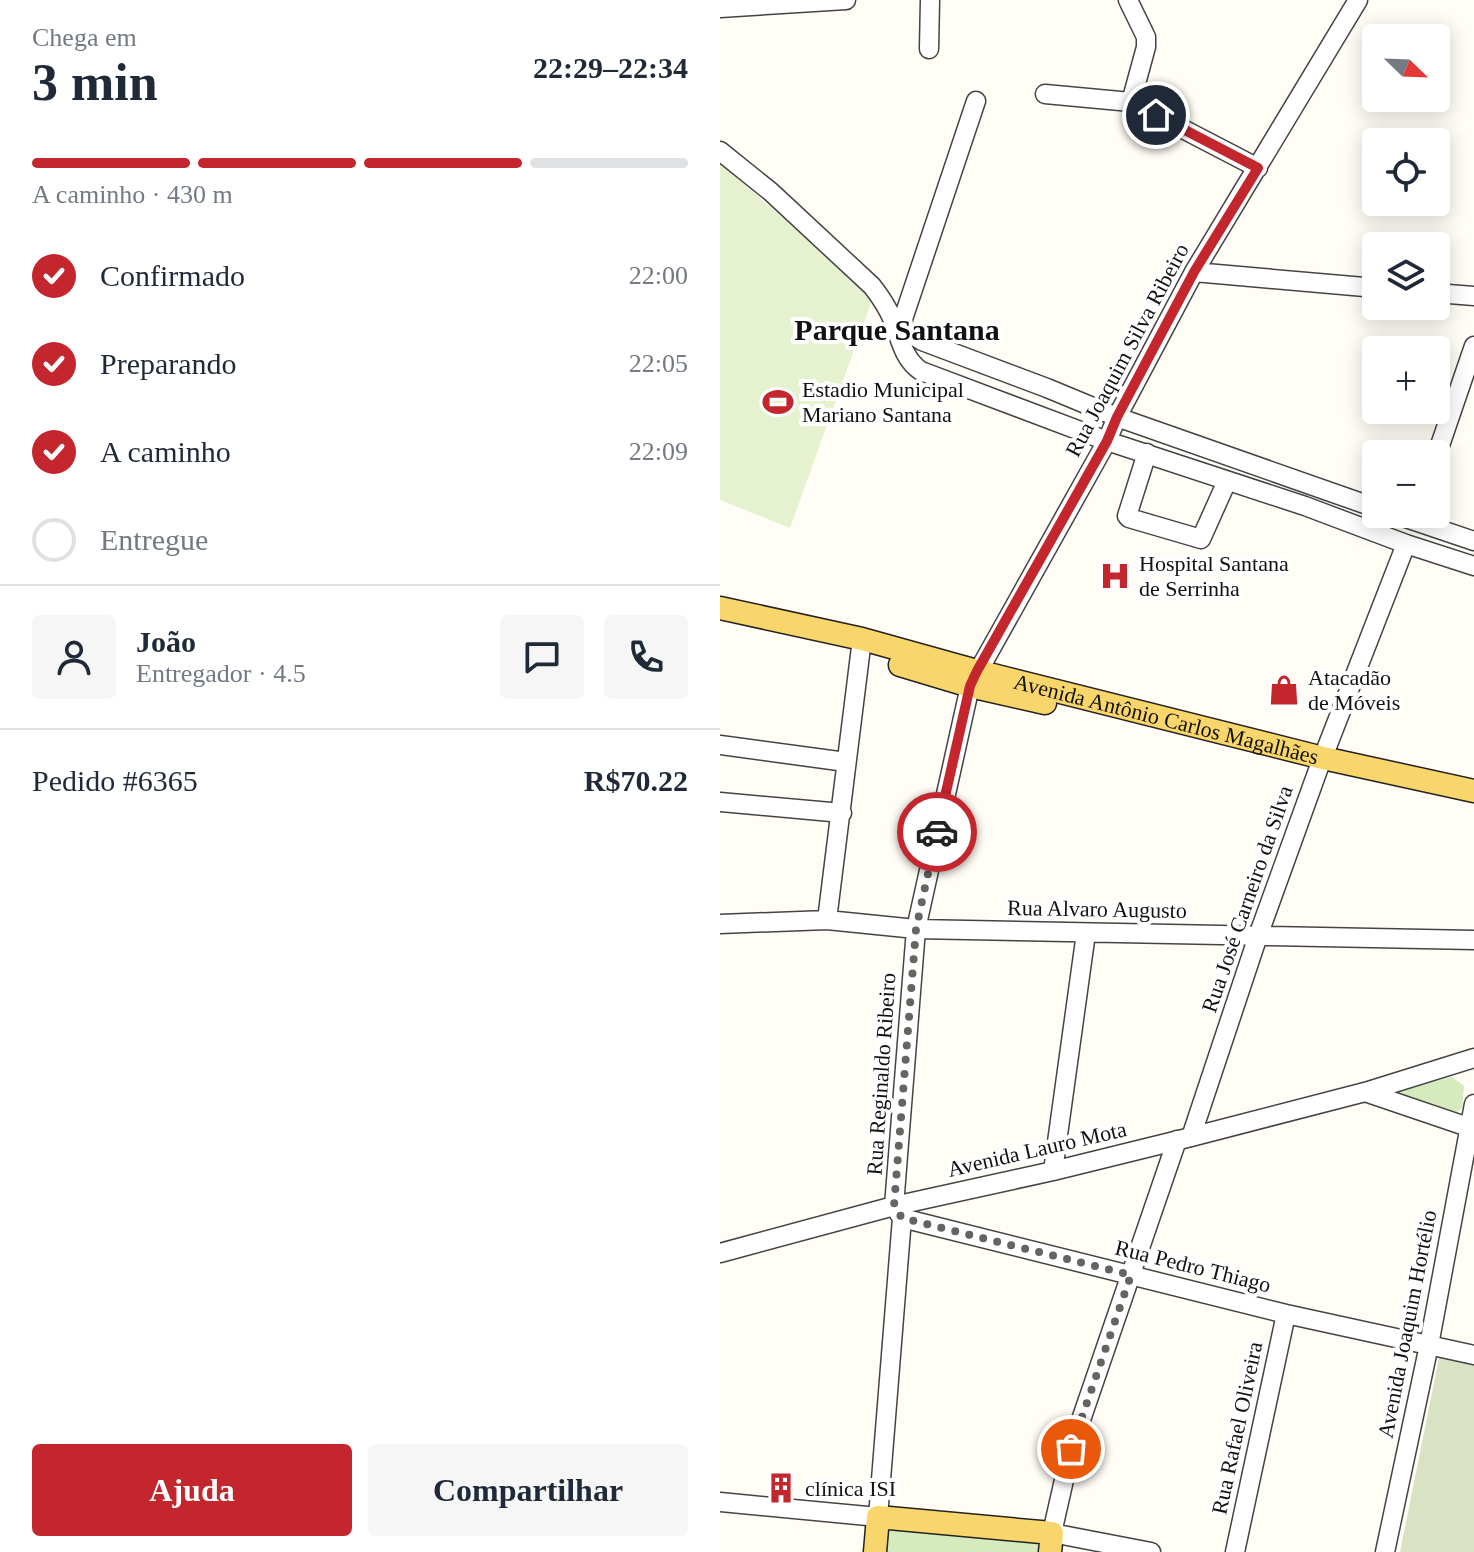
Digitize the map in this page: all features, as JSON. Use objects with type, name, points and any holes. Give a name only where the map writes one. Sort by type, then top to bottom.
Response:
[{"type":"main road","name":"Avenida Antônio Carlos Magalhães","points":[[720,608],[973,678],[1474,801]]},
{"type":"main road","name":"Avenida Antônio Carlos Magalhães","points":[[720,621],[861,647]]},
{"type":"main road","name":"Avenida Antônio Carlos Magalhães","points":[[1320,764],[1474,791]]},
{"type":"main road","points":[[875,1552],[878,1517],[1051,1543]]},
{"type":"street","points":[[720,8],[846,0]]},
{"type":"street","points":[[929,49],[930,0]]},
{"type":"street","points":[[1128,0],[1146,37],[1131,102]]},
{"type":"street","name":"Rua Joaquim Silva Ribeiro","points":[[973,678],[1107,441],[1194,272],[1358,0]]},
{"type":"street","points":[[1045,94],[1131,102],[1258,168]]},
{"type":"street","points":[[897,328],[976,101]]},
{"type":"street","points":[[720,151],[771,192],[872,286],[897,328],[913,366],[921,371],[1107,441],[1474,566]]},
{"type":"street","points":[[1194,272],[1362,287]]},
{"type":"street","points":[[1450,294],[1474,296]]},
{"type":"street","points":[[897,328],[922,341],[1117,417],[1362,503]]},
{"type":"street","points":[[1442,440],[1474,346]]},
{"type":"street","points":[[1147,453],[1127,516],[1129,518],[1201,539],[1227,481]]},
{"type":"street","points":[[1441,528],[1474,541]]},
{"type":"street","name":"Rua José Carneiro da Silva","points":[[1051,1543],[1071,1449],[1131,1275],[1184,1139],[1320,764],[1406,544]]},
{"type":"street","points":[[827,920],[861,647]]},
{"type":"street","name":"Rua Reginaldo Ribeiro","points":[[878,1517],[916,929],[973,678]]},
{"type":"street","points":[[720,745],[846,762]]},
{"type":"street","points":[[720,802],[842,813]]},
{"type":"street","name":"Rua Alvaro Augusto","points":[[720,924],[827,920],[916,929],[1474,940]]},
{"type":"street","points":[[1053,1171],[1086,933]]},
{"type":"street","name":"Avenida Lauro Mota","points":[[720,1253],[898,1212],[1184,1139],[1365,1092],[1474,1058]]},
{"type":"street","points":[[1365,1092],[1472,1128]]},
{"type":"street","name":"Avenida Joaquim Hortélio","points":[[1385,1552],[1429,1345],[1472,1128],[1474,1104]]},
{"type":"street","name":"Rua Pedro Thiago","points":[[898,1212],[1286,1314],[1474,1355]]},
{"type":"street","name":"Rua Rafael Oliveira","points":[[1235,1552],[1286,1314]]},
{"type":"street","points":[[720,1502],[878,1517]]},
{"type":"street","points":[[1051,1543],[1151,1552]]},
{"type":"green space","name":"Estadio Municipal Mariano Santana","points":[[720,164],[867,290],[871,303],[790,528],[720,500]]},
{"type":"green space","points":[[1452,1077],[1464,1086],[1462,1108],[1455,1114],[1387,1092]]},
{"type":"green space","points":[[1440,1353],[1474,1362],[1474,1552],[1400,1552]]},
{"type":"green space","points":[[887,1518],[1050,1535],[1048,1552],[884,1552]]},
{"type":"way so far","points":[[937,832],[916,929],[894,1206],[902,1218],[1131,1275],[1071,1449]]},
{"type":"place","name":"Estadio Municipal Mariano Santana","points":[[778,402]]},
{"type":"place","name":"Hospital Santana de Serrinha","points":[[1115,576]]},
{"type":"place","name":"Atacadão de Móveis","points":[[1284,690]]},
{"type":"place","name":"clínica ISI","points":[[781,1488]]},
{"type":"district","name":"Parque Santana","points":[[897,329]]},
{"type":"route","points":[[937,832],[970,686],[977,671],[1107,441],[1194,272],[1258,168],[1156,115]]}]
